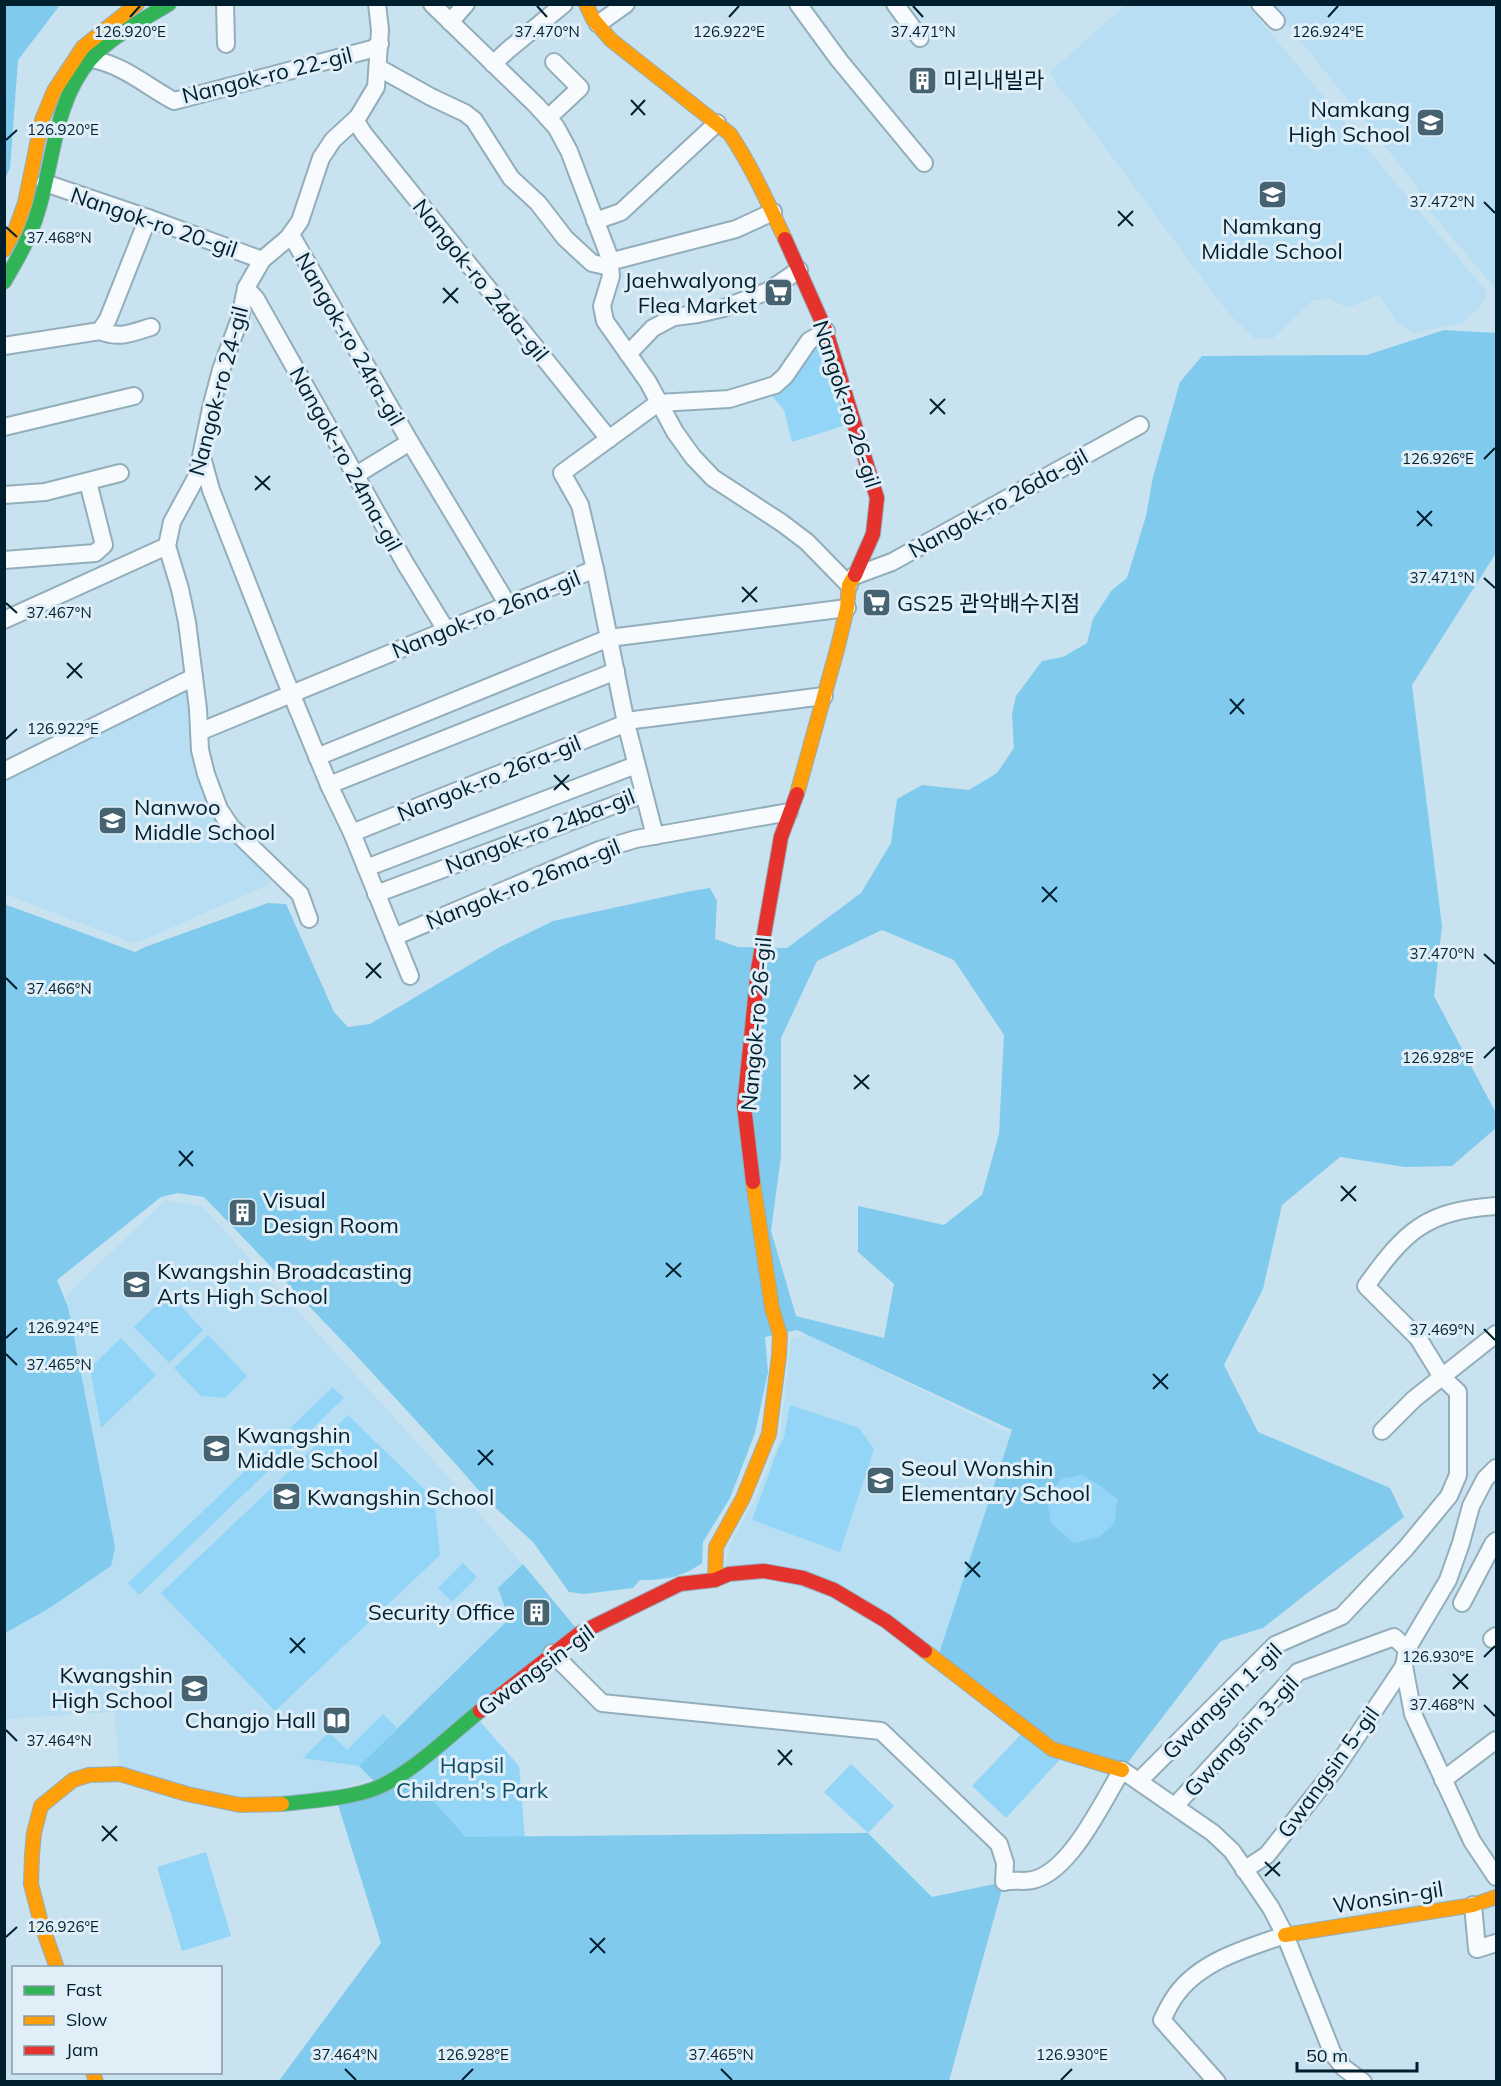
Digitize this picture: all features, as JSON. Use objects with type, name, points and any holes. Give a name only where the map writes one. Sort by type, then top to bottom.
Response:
[{"type":"street","points":[[4,250],[26,203],[42,120],[54,91],[83,47],[137,4]]},
{"type":"street","points":[[4,282],[19,257],[38,212],[64,105],[73,84],[91,59],[135,24],[169,4]]},
{"type":"street","points":[[225,4],[226,44]]},
{"type":"street","name":"Nangok-ro 24-gil","points":[[167,546],[172,522],[197,476],[210,408],[240,318],[246,288],[262,260],[288,238],[300,220],[321,158],[333,141],[355,120],[376,87],[380,30],[376,4]]},
{"type":"street","points":[[432,4],[556,127],[569,151],[610,264],[611,276],[602,306],[605,321],[648,382],[675,432],[693,457],[713,478],[807,542],[851,580]]},
{"type":"street","points":[[450,22],[466,4]]},
{"type":"street","points":[[493,64],[564,4]]},
{"type":"street","name":"Nangok-ro 26-gil","points":[[586,4],[593,19],[611,40],[730,134],[742,152],[826,331],[877,498],[873,534],[862,562],[851,580],[847,608],[803,777],[781,837],[766,915],[744,1106],[758,1223],[772,1308],[780,1335],[779,1356],[769,1434],[743,1498],[716,1547],[715,1580]]},
{"type":"street","points":[[598,24],[626,4]]},
{"type":"street","points":[[798,4],[839,60],[924,163]]},
{"type":"street","points":[[895,4],[920,38]]},
{"type":"street","points":[[1260,4],[1276,21]]},
{"type":"street","name":"Nangok-ro 22-gil","points":[[91,59],[125,69],[152,90],[174,101],[372,49],[380,44]]},
{"type":"street","points":[[548,118],[580,88],[554,62]]},
{"type":"street","points":[[379,68],[465,113],[474,120],[511,178],[538,203],[565,238],[592,263],[610,264],[736,229],[772,212]]},
{"type":"street","name":"Nangok-ro 24da-gil","points":[[355,120],[609,439]]},
{"type":"street","points":[[595,221],[621,212],[717,123]]},
{"type":"street","name":"Nangok-ro 20-gil","points":[[45,183],[262,260]]},
{"type":"street","points":[[100,331],[108,319],[148,218]]},
{"type":"street","name":"Nangok-ro 24ra-gil","points":[[288,238],[294,240],[410,442],[508,605]]},
{"type":"street","points":[[628,354],[652,328],[674,317],[724,308],[768,291],[799,270]]},
{"type":"street","name":"Nangok-ro 24ma-gil","points":[[246,288],[256,298],[446,630]]},
{"type":"street","points":[[4,346],[100,331],[113,336],[150,327]]},
{"type":"street","points":[[658,403],[729,399],[775,386],[785,376],[809,341],[826,331]]},
{"type":"street","points":[[4,427],[134,396]]},
{"type":"street","name":"Nangok-ro 26na-gil","points":[[291,694],[595,569],[580,505],[562,473],[658,403]]},
{"type":"street","name":"Nangok-ro 26da-gil","points":[[851,580],[892,562],[1140,425]]},
{"type":"street","name":"Nangok-ro 24ra-gil","points":[[356,475],[410,442]]},
{"type":"street","points":[[202,456],[211,490],[291,694],[352,833],[410,976]]},
{"type":"street","points":[[4,495],[45,492],[120,473]]},
{"type":"street","points":[[4,560],[95,553],[104,545],[88,482]]},
{"type":"street","points":[[4,620],[167,546],[187,622],[200,750],[219,809],[231,827],[300,894],[309,919]]},
{"type":"street","points":[[95,553],[101,577]]},
{"type":"street","points":[[595,569],[636,765]]},
{"type":"street","points":[[317,757],[609,639],[847,608]]},
{"type":"street","points":[[329,785],[616,671]]},
{"type":"street","points":[[4,771],[194,677]]},
{"type":"street","points":[[199,732],[291,694]]},
{"type":"street","name":"Nangok-ro 26ra-gil","points":[[352,833],[634,720],[824,696]]},
{"type":"street","name":"Nangok-ro 24ba-gil","points":[[366,868],[636,765],[644,794],[376,894]]},
{"type":"street","points":[[644,794],[654,836]]},
{"type":"street","name":"Nangok-ro 26ma-gil","points":[[394,937],[599,850],[636,839],[789,812]]},
{"type":"street","name":"Gwangsin 1-gil","points":[[1139,1781],[1275,1645],[1342,1616],[1406,1548],[1449,1496],[1458,1475],[1458,1392],[1442,1377],[1418,1338],[1365,1286],[1401,1241],[1419,1227],[1443,1214],[1465,1208],[1497,1206]]},
{"type":"street","points":[[1382,1431],[1414,1399],[1497,1334]]},
{"type":"street","points":[[1497,1468],[1485,1479],[1471,1506],[1448,1580],[1407,1649],[1404,1666],[1413,1714],[1472,1840],[1497,1876]]},
{"type":"street","points":[[1462,1603],[1493,1544],[1497,1541]]},
{"type":"street","name":"Gwangsin-gil","points":[[56,1966],[41,1923],[32,1884],[32,1855],[34,1833],[41,1806],[73,1780],[89,1775],[120,1774],[187,1794],[240,1805],[268,1806],[336,1798],[380,1787],[407,1770],[580,1633],[680,1584],[715,1580],[729,1574],[764,1571],[803,1578],[834,1590],[886,1621],[1052,1749],[1122,1770],[1223,1841],[1271,1908],[1285,1935],[1333,2055],[1344,2068],[1363,2082]]},
{"type":"street","name":"Gwangsin 3-gil","points":[[1175,1806],[1298,1672],[1394,1637],[1407,1649]]},
{"type":"street","points":[[552,1653],[602,1703],[881,1731],[999,1844],[1005,1863],[1004,1882],[1015,1879],[1035,1880],[1047,1875],[1067,1858],[1122,1770]]},
{"type":"street","name":"Gwangsin 5-gil","points":[[1245,1870],[1268,1855],[1335,1769],[1404,1666]]},
{"type":"street","points":[[1443,1780],[1497,1740]]},
{"type":"street","name":"Wonsin-gil","points":[[1285,1935],[1473,1905],[1497,1897]]},
{"type":"street","points":[[1473,1905],[1477,1949],[1497,1943]]},
{"type":"street","points":[[1217,2082],[1162,2020],[1176,1994],[1200,1972],[1227,1955],[1285,1935]]},
{"type":"shaded area","points":[[5,4],[60,5],[18,60],[10,168],[5,179]]},
{"type":"shaded area","name":"Namkang Middle School","points":[[1125,5],[1247,5],[1487,292],[1481,306],[1462,323],[1414,333],[1397,322],[1379,295],[1347,308],[1331,299],[1313,300],[1272,339],[1255,339],[1229,314],[1067,96],[1057,86],[1050,70]]},
{"type":"shaded area","name":"Namkang High School","points":[[1272,5],[1496,5],[1496,289],[1423,203],[1415,184]]},
{"type":"shaded area","points":[[1444,330],[1496,333],[1496,553],[1412,685],[1442,926],[1434,996],[1496,1113],[1496,1128],[1452,1166],[1405,1167],[1340,1157],[1282,1205],[1263,1289],[1224,1365],[1258,1432],[1390,1488],[1404,1517],[1263,1628],[1221,1641],[1122,1770],[1065,1754],[937,1660],[1012,1430],[797,1330],[765,1337],[768,1372],[755,1433],[730,1498],[703,1542],[702,1563],[687,1572],[672,1577],[640,1580],[633,1588],[584,1594],[569,1592],[533,1542],[488,1501],[353,1352],[204,1197],[178,1193],[161,1197],[57,1280],[68,1307],[115,1547],[111,1566],[48,1609],[5,1633],[4,904],[135,952],[268,903],[286,904],[334,1012],[348,1027],[370,1024],[498,948],[553,921],[691,891],[710,888],[717,901],[715,939],[738,947],[787,948],[861,893],[891,843],[897,799],[922,785],[969,790],[997,773],[1014,748],[1012,715],[1016,696],[1042,661],[1063,657],[1087,643],[1093,619],[1111,591],[1127,578],[1146,516],[1153,477],[1180,382],[1202,356],[1367,355]],"holes":[[[882,930],[954,960],[1004,1035],[999,1134],[982,1195],[944,1225],[858,1206],[858,1252],[894,1284],[884,1338],[796,1316],[771,1231],[781,1156],[781,1038],[817,961]],[[1081,1475],[1117,1499],[1114,1524],[1099,1537],[1074,1543],[1051,1523],[1047,1497],[1062,1479]]]},
{"type":"shaded area","name":"Nanwoo Middle School","points":[[183,691],[192,695],[202,776],[265,868],[270,884],[133,943],[5,894],[4,776]]},
{"type":"shaded area","name":"Kwangshin School","points":[[166,1200],[202,1206],[452,1481],[580,1633],[407,1770],[281,1804],[120,1774],[114,1712],[5,1719],[5,1514],[115,1548],[65,1296]]},
{"type":"shaded area","name":"Seoul Wonshin Elementary School","points":[[808,1334],[1013,1435],[939,1654],[864,1603],[725,1569],[731,1542],[754,1502],[780,1438],[791,1339]]},
{"type":"shaded area","points":[[523,1564],[580,1633],[407,1770],[466,1837],[868,1833],[932,1897],[1004,1882],[949,2081],[278,2082],[381,1943],[336,1798],[379,1786],[359,1766],[509,1619],[498,1588]]},
{"type":"green space","points":[[818,343],[846,419],[843,426],[792,442],[784,410],[772,396],[799,372]]},
{"type":"green space","points":[[169,1293],[203,1330],[169,1363],[134,1327]]},
{"type":"green space","points":[[208,1335],[247,1376],[225,1398],[201,1396],[174,1368]]},
{"type":"green space","points":[[121,1338],[156,1375],[101,1428],[90,1368]]},
{"type":"green space","points":[[333,1387],[344,1398],[139,1595],[128,1583]]},
{"type":"green space","points":[[790,1405],[859,1428],[874,1449],[840,1552],[752,1520],[784,1438]]},
{"type":"green space","points":[[348,1415],[434,1499],[440,1555],[275,1711],[161,1593]]},
{"type":"green space","points":[[1080,1474],[1117,1499],[1114,1524],[1099,1538],[1074,1543],[1051,1523],[1047,1497],[1062,1479]]},
{"type":"green space","points":[[463,1563],[477,1577],[452,1602],[438,1588]]},
{"type":"green space","points":[[383,1714],[397,1728],[359,1766],[303,1758],[329,1732],[347,1750]]},
{"type":"green space","name":"Hapsil Children's Park","points":[[477,1718],[519,1766],[525,1839],[469,1840],[409,1772]]},
{"type":"green space","points":[[1025,1730],[1065,1754],[1006,1818],[972,1786]]},
{"type":"green space","points":[[851,1764],[894,1806],[868,1833],[824,1792]]},
{"type":"green space","points":[[206,1852],[231,1936],[182,1951],[157,1867]]},
{"type":"traffic: fast","points":[[4,282],[35,220],[62,113],[78,76],[90,60],[107,44],[169,4]]},
{"type":"traffic: fast","points":[[282,1804],[346,1796],[381,1786],[419,1762],[480,1711]]},
{"type":"traffic: slow","points":[[4,250],[16,228],[25,203],[42,120],[54,91],[83,47],[137,4]]},
{"type":"traffic: slow","points":[[586,4],[593,19],[611,40],[730,134],[753,172],[785,239]]},
{"type":"traffic: slow","points":[[797,794],[838,646],[847,608],[849,585],[855,575]]},
{"type":"traffic: slow","points":[[715,1580],[716,1547],[743,1498],[769,1434],[779,1356],[780,1335],[772,1308],[753,1182]]},
{"type":"traffic: slow","points":[[925,1651],[1052,1749],[1122,1770]]},
{"type":"traffic: slow","points":[[56,1966],[41,1923],[31,1884],[32,1855],[34,1833],[41,1806],[73,1780],[89,1775],[120,1774],[187,1794],[240,1805],[282,1804]]},
{"type":"traffic: slow","points":[[1285,1935],[1473,1905],[1496,1897]]},
{"type":"traffic: slow","points":[[94,2074],[96,2082]]},
{"type":"traffic: jam","points":[[785,239],[826,331],[877,498],[873,534],[855,575]]},
{"type":"traffic: jam","points":[[753,1182],[744,1106],[758,969],[781,837],[797,794]]},
{"type":"traffic: jam","points":[[480,1711],[580,1633],[680,1584],[715,1580],[729,1574],[764,1571],[803,1578],[834,1590],[886,1621],[925,1651]]},
{"type":"place","name":"미리내빌라","points":[[922,80]]},
{"type":"place","name":"Namkang High School","points":[[1431,122]]},
{"type":"place","name":"Namkang Middle School","points":[[1272,194]]},
{"type":"place","name":"Jaehwalyong Flea Market","points":[[778,293]]},
{"type":"place","name":"GS25 관악배수지점","points":[[876,603]]},
{"type":"place","name":"Nanwoo Middle School","points":[[113,820]]},
{"type":"place","name":"Visual Design Room","points":[[242,1213]]},
{"type":"place","name":"Kwangshin Broadcasting Arts High School","points":[[136,1284]]},
{"type":"place","name":"Kwangshin Middle School","points":[[216,1448]]},
{"type":"place","name":"Seoul Wonshin Elementary School","points":[[880,1481]]},
{"type":"place","name":"Kwangshin School","points":[[286,1497]]},
{"type":"place","name":"Security Office","points":[[536,1612]]},
{"type":"place","name":"Kwangshin High School","points":[[194,1688]]},
{"type":"place","name":"Changjo Hall","points":[[337,1720]]}]
